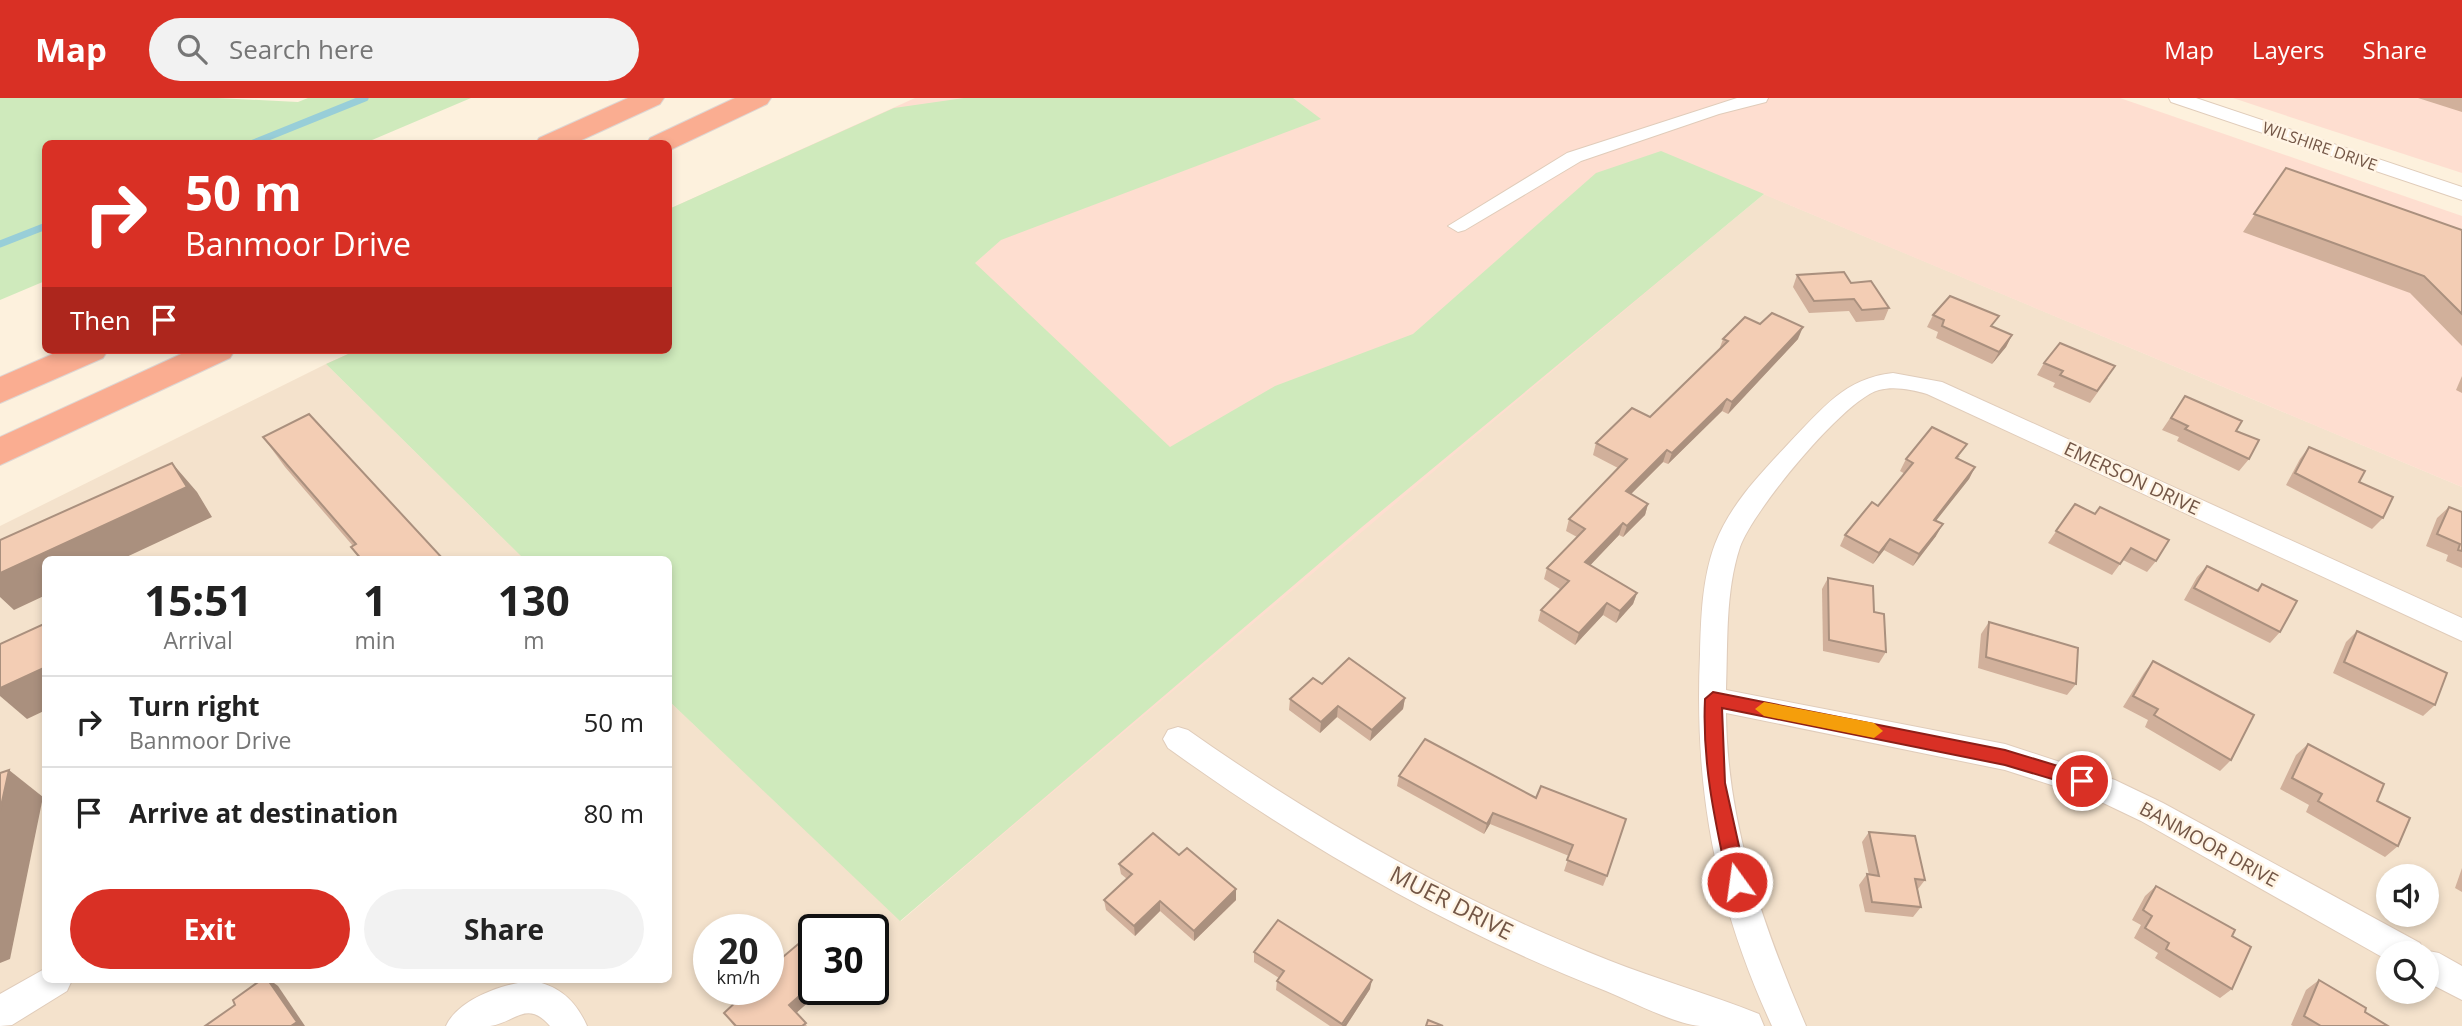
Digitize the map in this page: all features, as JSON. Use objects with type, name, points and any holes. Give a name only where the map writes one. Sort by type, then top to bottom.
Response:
[{"type":"highway","points":[[558,140],[650,98]]},
{"type":"highway","points":[[668,140],[757,98]]},
{"type":"highway","points":[[0,391],[82,354]]},
{"type":"highway","points":[[0,452],[209,354]]},
{"type":"street","points":[[1458,226],[1574,157],[1712,110],[1759,98]]},
{"type":"street","name":"WILSHIRE DRIVE","points":[[2178,98],[2462,194]]},
{"type":"street","name":"EMERSON DRIVE","points":[[1789,1026],[1768,985],[1724,830],[1715,771],[1713,699],[1717,594],[1726,548],[1733,530],[1754,499],[1855,389],[1882,380],[1915,382],[1978,407],[2462,629]]},
{"type":"street","name":"BANMOOR DRIVE","points":[[1713,699],[2005,757],[2104,789],[2152,812],[2385,941]]},
{"type":"street","name":"MUER DRIVE","points":[[1178,738],[1259,796],[1352,851],[1435,895],[1588,967],[1699,1011],[1747,1026]]},
{"type":"street","points":[[2439,971],[2462,984]]},
{"type":"street","points":[[0,1013],[50,983]]},
{"type":"street","points":[[463,1026],[483,1013],[515,1000],[544,1000],[555,1007],[570,1026]]},
{"type":"shaded area","points":[[915,98],[2120,98],[2462,216],[2462,487],[1763,194],[900,921],[672,704],[672,556],[521,556],[326,364],[348,354],[672,354],[672,208]]},
{"type":"shaded area","points":[[2233,98],[2462,98],[2462,173],[2293,118]]},
{"type":"shaded area","points":[[1764,194],[2462,487],[2462,1026],[0,1026],[0,526],[326,364],[521,556],[42,556],[42,983],[672,983],[672,704],[901,921],[1362,527]]},
{"type":"green space","points":[[0,98],[217,98],[298,102],[308,98],[471,98],[372,140],[42,140],[42,282],[0,300]]},
{"type":"green space","points":[[964,98],[1293,98],[1321,119],[1001,240],[975,263],[1170,447],[1275,386],[1413,334],[1596,173],[1661,151],[1764,194],[1362,527],[900,921],[672,704],[672,556],[521,556],[326,364],[348,354],[672,354],[672,208],[894,108]]},
{"type":"building","points":[[2286,168],[2462,230],[2462,314],[2424,276],[2254,214]]},
{"type":"building","points":[[1844,272],[1851,283],[1871,281],[1889,308],[1862,310],[1854,299],[1814,301],[1797,275]]},
{"type":"building","points":[[1950,296],[1999,316],[1991,326],[2012,335],[1999,352],[1942,326],[1944,320],[1933,315]]},
{"type":"building","points":[[1772,313],[1803,327],[1732,402],[1727,399],[1672,453],[1667,450],[1626,491],[1648,504],[1627,526],[1623,523],[1585,562],[1637,593],[1620,611],[1607,603],[1579,633],[1541,610],[1569,581],[1547,568],[1585,529],[1569,519],[1627,459],[1596,443],[1632,408],[1650,417],[1728,341],[1723,339],[1745,317],[1760,324]]},
{"type":"building","points":[[2060,343],[2115,366],[2097,391],[2060,375],[2063,371],[2044,363]]},
{"type":"building","points":[[2185,396],[2242,421],[2236,431],[2259,440],[2249,459],[2185,429],[2188,426],[2171,418]]},
{"type":"building","points":[[309,414],[440,556],[359,556],[351,547],[356,544],[263,437]]},
{"type":"building","points":[[1932,427],[1967,444],[1956,458],[1975,467],[1934,520],[1943,524],[1919,554],[1890,539],[1879,553],[1845,535],[1872,502],[1878,506],[1913,463],[1906,459]]},
{"type":"building","points":[[2309,447],[2365,471],[2359,482],[2393,497],[2383,518],[2295,473]]},
{"type":"building","points":[[172,463],[187,487],[0,573],[0,540]]},
{"type":"building","points":[[2075,504],[2095,514],[2100,507],[2169,540],[2156,561],[2131,548],[2120,564],[2056,531]]},
{"type":"building","points":[[2449,507],[2462,512],[2462,551],[2458,550],[2460,544],[2437,534]]},
{"type":"building","points":[[2207,566],[2258,591],[2262,584],[2297,601],[2280,632],[2194,588]]},
{"type":"building","points":[[1828,578],[1873,586],[1874,612],[1884,614],[1886,652],[1829,640]]},
{"type":"building","points":[[1989,622],[2078,648],[2076,684],[1986,657]]},
{"type":"building","points":[[42,625],[42,669],[0,688],[0,644]]},
{"type":"building","points":[[2357,631],[2447,673],[2435,705],[2344,662]]},
{"type":"building","points":[[1349,658],[1405,698],[1372,730],[1338,706],[1321,722],[1290,699],[1313,678],[1322,684]]},
{"type":"building","points":[[2153,661],[2254,715],[2231,760],[2154,715],[2158,709],[2133,696]]},
{"type":"building","points":[[1425,739],[1536,798],[1541,786],[1626,819],[1607,876],[1567,860],[1573,845],[1493,813],[1487,824],[1399,776]]},
{"type":"building","points":[[2308,744],[2384,784],[2377,801],[2410,818],[2398,846],[2318,801],[2322,794],[2292,778]]},
{"type":"building","points":[[9,770],[0,811],[0,773]]},
{"type":"building","points":[[1869,832],[1915,836],[1925,880],[1915,879],[1921,907],[1872,902],[1867,874],[1879,876]]},
{"type":"building","points":[[1153,833],[1179,855],[1187,848],[1236,889],[1194,931],[1160,901],[1134,926],[1104,900],[1132,874],[1119,864]]},
{"type":"building","points":[[2156,886],[2235,930],[2232,936],[2251,947],[2232,989],[2166,949],[2169,943],[2145,928],[2152,916],[2143,910]]},
{"type":"building","points":[[1278,920],[1372,980],[1342,1024],[1277,981],[1284,971],[1254,952]]},
{"type":"building","points":[[798,944],[798,997],[789,1005],[806,1023],[802,1026],[736,1026],[724,1013],[733,1005],[784,1005],[784,956]]},
{"type":"building","points":[[2319,980],[2366,1008],[2365,1012],[2388,1026],[2321,1026],[2304,1016]]},
{"type":"building","points":[[257,983],[270,983],[297,1022],[291,1026],[205,1026],[235,1005],[233,1000]]},
{"type":"building","points":[[1428,1020],[1443,1026],[1426,1026]]},
{"type":"waterway","points":[[261,140],[365,98]]},
{"type":"waterway","points":[[0,244],[42,228]]},
{"type":"slow traffic","points":[[1764,709],[1874,731]]},
{"type":"route","points":[[1737,882],[1716,783],[1712,735],[1713,699],[2005,757],[2082,781]]}]
